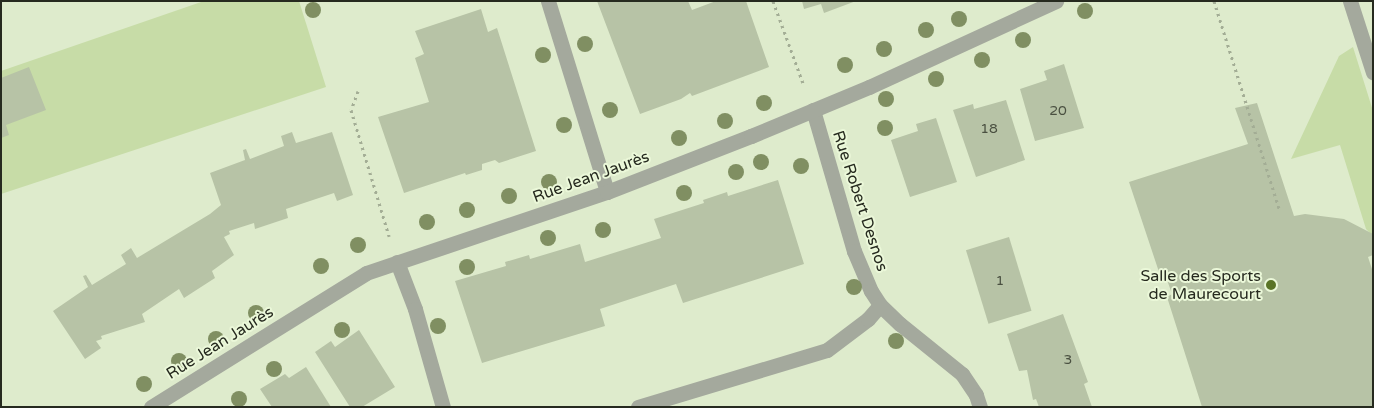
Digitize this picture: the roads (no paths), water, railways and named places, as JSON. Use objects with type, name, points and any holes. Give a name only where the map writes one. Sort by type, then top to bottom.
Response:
[{"type":"street","points":[[548,1],[607,192]]},
{"type":"street","name":"Rue Jean Jaurès","points":[[151,407],[366,273],[607,192],[812,110],[1056,1]]},
{"type":"street","points":[[1350,1],[1373,72]]},
{"type":"street","name":"Rue Robert Desnos","points":[[812,110],[854,251],[870,291],[880,305],[962,374],[976,395],[980,407]]},
{"type":"street","points":[[397,262],[414,309],[443,407]]},
{"type":"street","points":[[638,407],[827,350],[868,319],[880,305]]},
{"type":"place","name":"Salle des Sports de Maurecourt","points":[[1271,285]]}]
